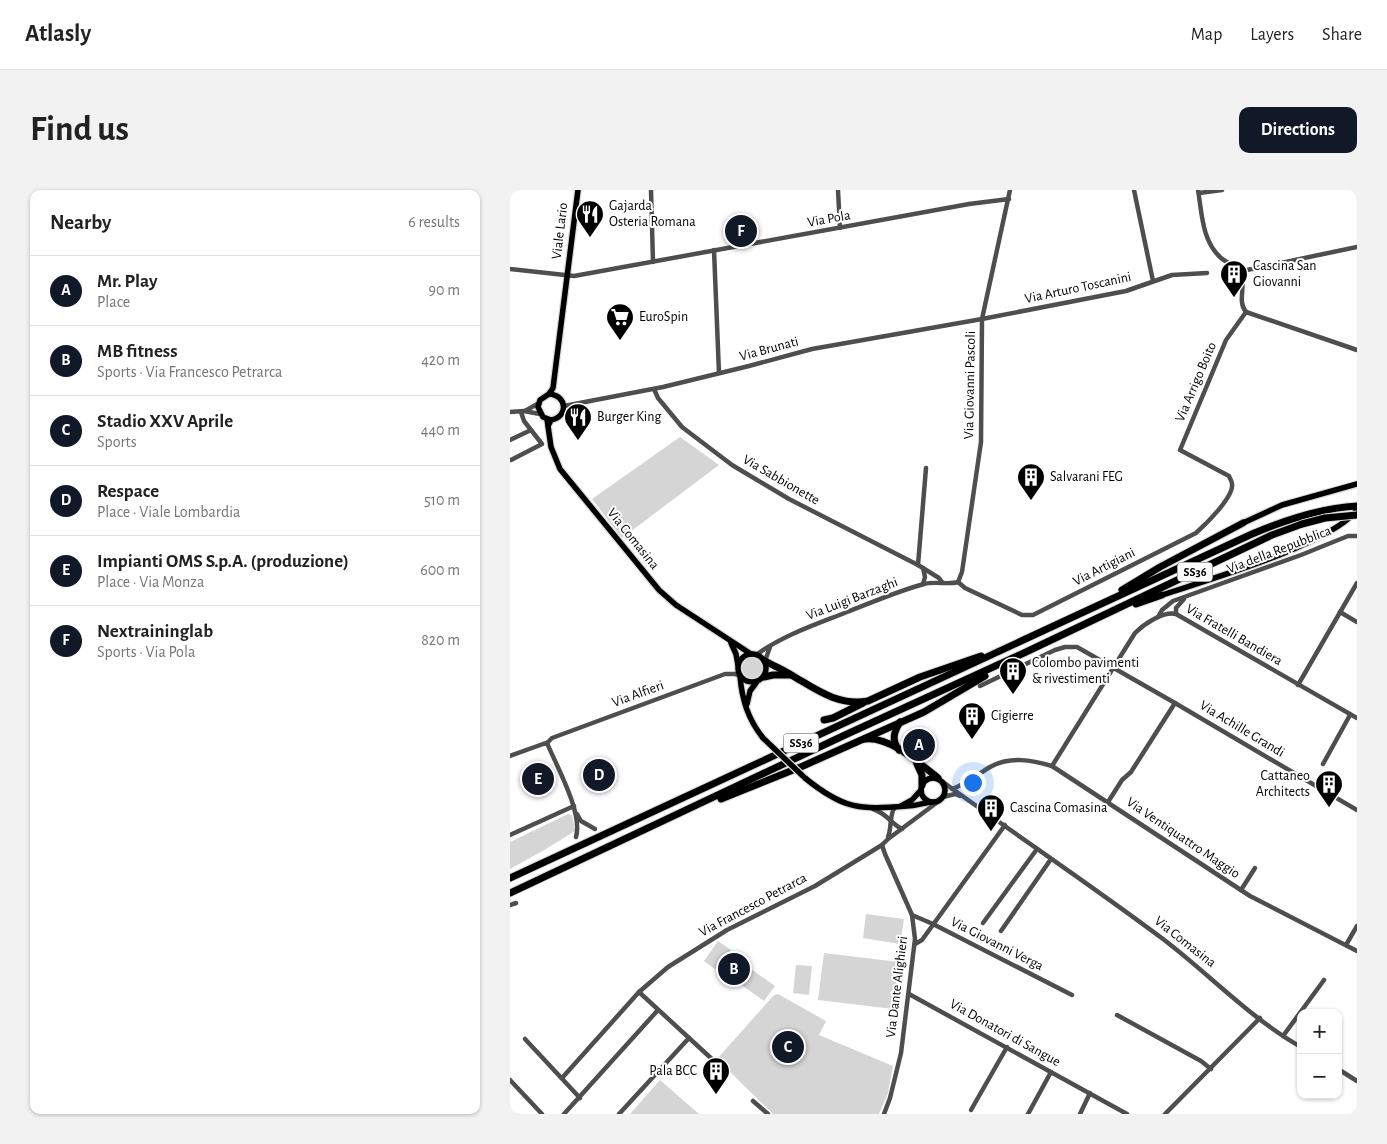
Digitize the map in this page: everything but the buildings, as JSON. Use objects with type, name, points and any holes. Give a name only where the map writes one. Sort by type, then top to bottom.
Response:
[{"type":"highway","name":"SS36","points":[[510,878],[1275,524],[1337,508],[1357,508]]},
{"type":"highway","name":"SS36","points":[[510,893],[1272,536],[1302,524],[1325,518],[1357,514]]},
{"type":"highway","name":"SS36","points":[[1092,608],[1160,567],[1243,523]]},
{"type":"highway","name":"SS36","points":[[1088,622],[1162,595]]},
{"type":"highway","points":[[824,720],[833,718],[920,677],[1003,649]]},
{"type":"highway","points":[[703,802],[724,798],[775,778],[924,712],[962,688],[1020,658],[1026,652]]},
{"type":"highway","points":[[765,661],[818,691],[846,702],[868,701]]},
{"type":"highway","points":[[764,677],[792,675]]},
{"type":"highway","points":[[899,750],[896,746],[894,731],[901,721]]},
{"type":"highway","points":[[860,740],[876,739],[886,742],[940,780]]},
{"type":"highway","points":[[916,762],[920,768],[921,787]]},
{"type":"main road","name":"Viale Lario","points":[[567,276],[578,190]]},
{"type":"main road","points":[[549,419],[540,414],[539,403],[553,388],[567,276]]},
{"type":"main road","points":[[553,388],[564,406]]},
{"type":"main road","points":[[549,394],[557,395]]},
{"type":"main road","name":"Via Comasina","points":[[564,406],[559,417],[549,419],[548,426],[551,447],[560,469],[658,590],[676,605],[730,641],[754,654]]},
{"type":"main road","name":"SS36","points":[[1243,523],[1282,505],[1357,484]]},
{"type":"main road","name":"SS36","points":[[1162,595],[1298,547],[1331,530],[1353,514],[1357,508]]},
{"type":"main road","points":[[730,641],[736,654],[748,716],[763,738],[805,778],[822,791],[851,805],[872,809],[898,806],[930,802],[941,799],[946,790],[940,780],[927,779],[912,800],[898,806]]},
{"type":"main road","points":[[738,666],[743,658],[754,654],[765,661],[767,669],[764,677],[756,683],[747,697],[748,716]]},
{"type":"main road","points":[[740,676],[747,682],[756,683]]},
{"type":"main road","points":[[921,787],[924,798],[930,802]]},
{"type":"street","points":[[651,190],[653,262]]},
{"type":"street","points":[[838,190],[840,228]]},
{"type":"street","name":"Via Giovanni Pascoli","points":[[958,582],[962,572],[981,442],[982,319],[1010,190]]},
{"type":"street","points":[[1134,190],[1153,281]]},
{"type":"street","points":[[1222,190],[1198,192],[1206,237],[1216,253],[1222,259],[1238,268],[1241,273],[1243,278],[1242,302],[1246,312],[1357,350]]},
{"type":"street","name":"Via Pola","points":[[510,269],[567,276],[603,272],[969,204],[1009,199]]},
{"type":"street","points":[[1241,273],[1247,270],[1357,246]]},
{"type":"street","points":[[714,250],[719,373]]},
{"type":"street","name":"Via Arturo Toscanini","points":[[982,319],[1126,291],[1172,276],[1207,273]]},
{"type":"street","name":"Via Arrigo Boito","points":[[1229,476],[1180,450],[1226,340],[1246,312]]},
{"type":"street","name":"Via Brunati","points":[[564,406],[654,389],[812,349],[982,319]]},
{"type":"street","name":"Via Sabbionette","points":[[654,389],[658,398],[682,427],[732,464],[789,499],[918,565],[939,578],[942,582]]},
{"type":"street","points":[[523,412],[539,403]]},
{"type":"street","points":[[510,412],[540,414]]},
{"type":"street","points":[[511,460],[542,444],[524,421],[523,412]]},
{"type":"street","points":[[510,440],[531,430]]},
{"type":"street","points":[[918,565],[926,468]]},
{"type":"street","name":"Via Artigiani","points":[[958,582],[965,588],[1022,615],[1033,615],[1196,533],[1210,521],[1230,492],[1232,484],[1229,476]]},
{"type":"street","name":"Via della Repubblica","points":[[1158,618],[1167,605],[1187,596],[1348,536],[1357,536]]},
{"type":"street","points":[[923,568],[925,577],[923,584]]},
{"type":"street","points":[[942,582],[958,582]]},
{"type":"street","name":"Via Luigi Barzaghi","points":[[754,654],[822,622],[923,584],[942,582]]},
{"type":"street","points":[[1298,685],[1357,583]]},
{"type":"street","points":[[1176,614],[1175,611],[1178,605],[1187,596]]},
{"type":"street","points":[[1340,612],[1357,622]]},
{"type":"street","name":"Via Fratelli Bandiera","points":[[1052,766],[1115,668],[1135,633],[1158,618],[1171,613],[1176,614],[1357,718]]},
{"type":"street","points":[[765,661],[767,653],[773,644]]},
{"type":"street","name":"Via Achille Grandi","points":[[980,686],[1024,664],[1065,647],[1071,646],[1082,649],[1357,810]]},
{"type":"street","name":"Via Alfieri","points":[[510,756],[548,743],[552,738],[725,674],[740,676]]},
{"type":"street","points":[[1108,802],[1122,780],[1131,772],[1176,703]]},
{"type":"street","points":[[1323,764],[1350,715]]},
{"type":"street","points":[[548,743],[576,812],[578,825],[576,837]]},
{"type":"street","name":"Via Ventiquattro Maggio","points":[[952,789],[965,784],[991,767],[1003,762],[1019,760],[1036,761],[1052,766],[1241,890],[1357,951]]},
{"type":"street","name":"Via Comasina","points":[[940,780],[1161,938],[1260,1018],[1297,1045]]},
{"type":"street","points":[[882,845],[941,799],[955,794],[964,796]]},
{"type":"street","points":[[510,835],[574,806]]},
{"type":"street","points":[[888,839],[891,829],[892,811],[898,806]]},
{"type":"street","points":[[872,809],[884,814],[902,829]]},
{"type":"street","points":[[576,812],[581,821],[594,829]]},
{"type":"street","points":[[914,944],[922,940],[1005,825]]},
{"type":"street","name":"Via Dante Alighieri","points":[[882,845],[912,915],[915,931],[909,994],[897,1069],[884,1114]]},
{"type":"street","name":"Via Francesco Petrarca","points":[[562,1078],[639,992],[668,967],[710,940],[815,886],[882,845]]},
{"type":"street","points":[[983,922],[1037,849]]},
{"type":"street","points":[[1001,931],[1051,859]]},
{"type":"street","name":"Via Ventiquattro Maggio","points":[[1241,890],[1255,868]]},
{"type":"street","points":[[510,906],[516,903]]},
{"type":"street","name":"Via Giovanni Verga","points":[[912,915],[1072,995]]},
{"type":"street","points":[[1346,945],[1357,926]]},
{"type":"street","points":[[1283,1036],[1324,980]]},
{"type":"street","points":[[639,992],[713,1060]]},
{"type":"street","name":"Via Donatori di Sangue","points":[[909,994],[1127,1114]]},
{"type":"street","points":[[564,1114],[658,1010]]},
{"type":"street","points":[[1117,1015],[1201,1061],[1211,1069]]},
{"type":"street","points":[[1165,1114],[1260,1018]]},
{"type":"street","points":[[619,1114],[689,1038]]},
{"type":"street","points":[[525,1039],[580,1098]]},
{"type":"street","points":[[971,1110],[1007,1047]]},
{"type":"street","points":[[1028,1114],[1051,1072]]},
{"type":"street","points":[[1342,1072],[1357,1081]]},
{"type":"street","points":[[510,1080],[542,1114]]},
{"type":"street","points":[[1080,1114],[1090,1093]]},
{"type":"street","points":[[753,1101],[768,1114]]},
{"type":"shaded area","points":[[680,437],[719,465],[622,538],[592,499]]},
{"type":"shaded area","points":[[753,657],[763,664],[764,668],[757,678],[753,679],[743,672],[742,668],[749,658]]},
{"type":"shaded area","points":[[568,814],[572,815],[575,831],[510,869],[510,842]]},
{"type":"shaded area","points":[[866,914],[904,919],[900,944],[863,938]]},
{"type":"shaded area","points":[[718,941],[731,950],[716,970],[704,961]]},
{"type":"shaded area","points":[[824,953],[899,962],[893,1009],[818,1000]]},
{"type":"shaded area","points":[[796,965],[812,966],[809,995],[793,993]]},
{"type":"shaded area","points":[[751,969],[775,986],[764,1001],[740,984]]},
{"type":"shaded area","points":[[778,994],[826,1021],[819,1035],[893,1066],[888,1093],[879,1114],[773,1114],[717,1059],[774,995]]},
{"type":"shaded area","points":[[660,1080],[699,1114],[630,1114]]},
{"type":"place","name":"Nextraininglab","points":[[741,231]]},
{"type":"place","name":"Gajarda Osteria Romana","points":[[590,238]]},
{"type":"place","name":"Cascina San Giovanni","points":[[1234,298]]},
{"type":"place","name":"EuroSpin","points":[[620,341]]},
{"type":"place","name":"Burger King","points":[[578,441]]},
{"type":"place","name":"Salvarani FEG","points":[[1031,501]]},
{"type":"place","name":"Colombo pavimenti & rivestimenti","points":[[1013,695]]},
{"type":"place","name":"Cigierre","points":[[972,740]]},
{"type":"place","name":"Mr. Play","points":[[919,745]]},
{"type":"place","name":"Respace","points":[[599,775]]},
{"type":"place","name":"Impianti OMS S.p.A. (produzione)","points":[[538,779]]},
{"type":"place","name":"Cattaneo Architects","points":[[1329,808]]},
{"type":"place","name":"Cascina Comasina","points":[[991,832]]},
{"type":"place","name":"MB fitness","points":[[734,969]]},
{"type":"place","name":"Stadio XXV Aprile","points":[[788,1047]]},
{"type":"place","name":"Pala BCC","points":[[716,1095]]}]
